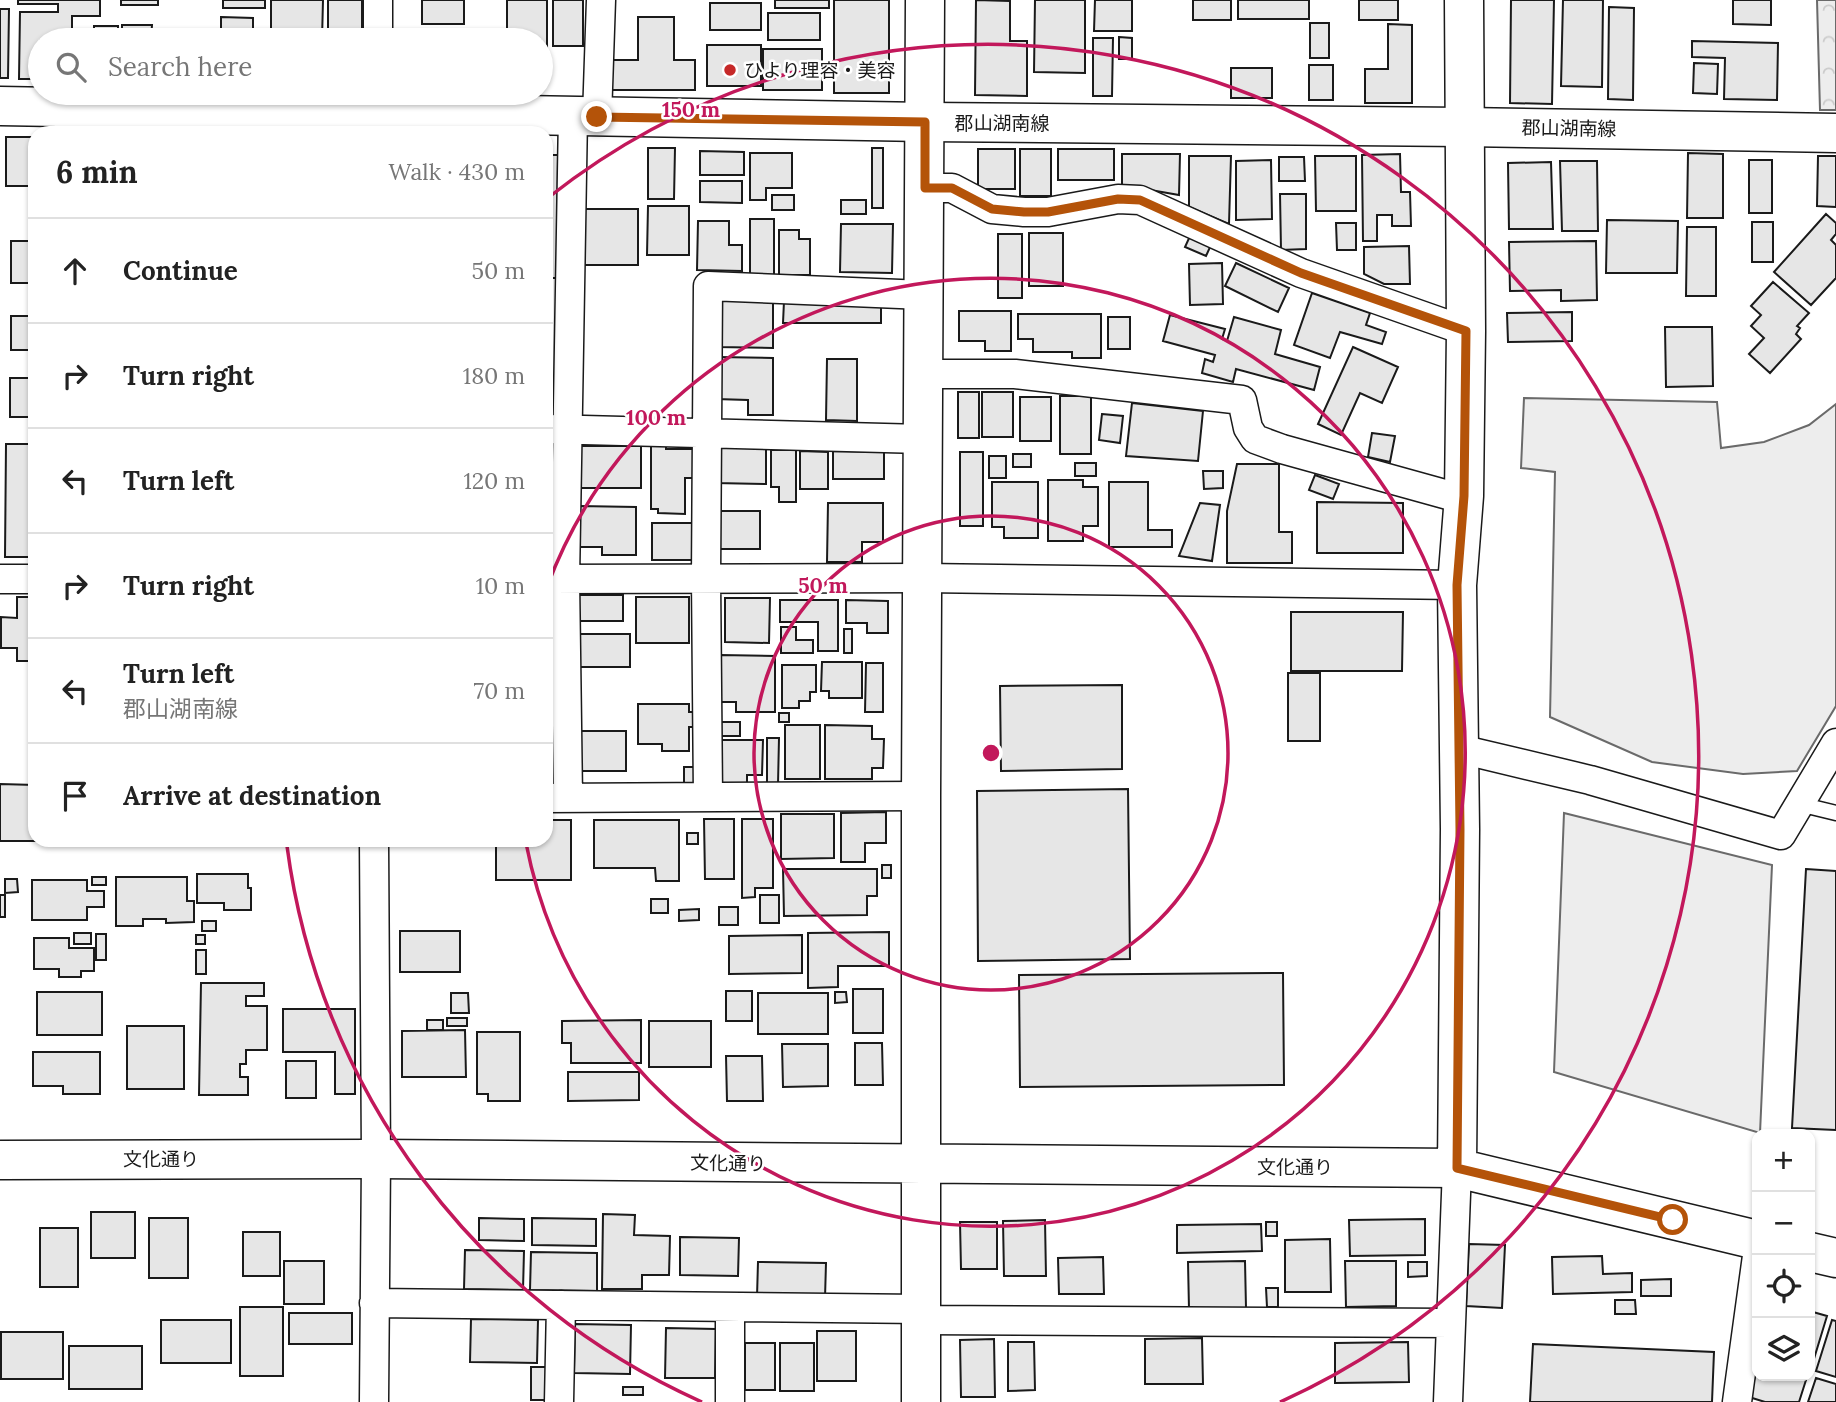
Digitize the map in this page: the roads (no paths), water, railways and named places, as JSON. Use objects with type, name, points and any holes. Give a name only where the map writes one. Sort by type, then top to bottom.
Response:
[{"type":"street","points":[[378,0],[378,28]]},
{"type":"street","points":[[601,0],[585,116],[557,430],[557,798],[921,796]]},
{"type":"street","points":[[922,1402],[921,796],[925,0]]},
{"type":"street","points":[[1448,1402],[1457,1168],[1460,749],[1457,585],[1464,496],[1466,331],[1464,0]]},
{"type":"street","name":"郡山湖南線","points":[[0,106],[925,122],[1836,133]]},
{"type":"street","points":[[925,188],[952,188],[992,209],[1024,212],[1048,212],[1118,199],[1140,200],[1301,273],[1466,331]]},
{"type":"street","points":[[708,797],[708,286],[924,295]]},
{"type":"street","points":[[923,374],[1016,374],[1241,400],[1248,428],[1255,439],[1295,453],[1448,495],[1464,496]]},
{"type":"street","points":[[557,430],[922,439]]},
{"type":"street","points":[[555,579],[923,578],[1457,585]]},
{"type":"street","points":[[0,579],[28,579]]},
{"type":"street","points":[[1460,749],[1590,780],[1781,835],[1836,743]]},
{"type":"street","points":[[374,847],[374,1402]]},
{"type":"street","name":"文化通り","points":[[0,1160],[376,1159],[1457,1168],[1752,1239]]},
{"type":"street","points":[[1815,1253],[1836,1258]]},
{"type":"street","points":[[1737,1402],[1752,1292]]},
{"type":"street","points":[[374,1303],[730,1307],[921,1315],[1450,1323]]},
{"type":"street","points":[[559,1402],[561,1305]]},
{"type":"street","points":[[730,1307],[730,1402]]},
{"type":"lane","points":[[1799,804],[1836,813]]},
{"type":"place","name":"ひより理容・美容","points":[[730,70]]}]
